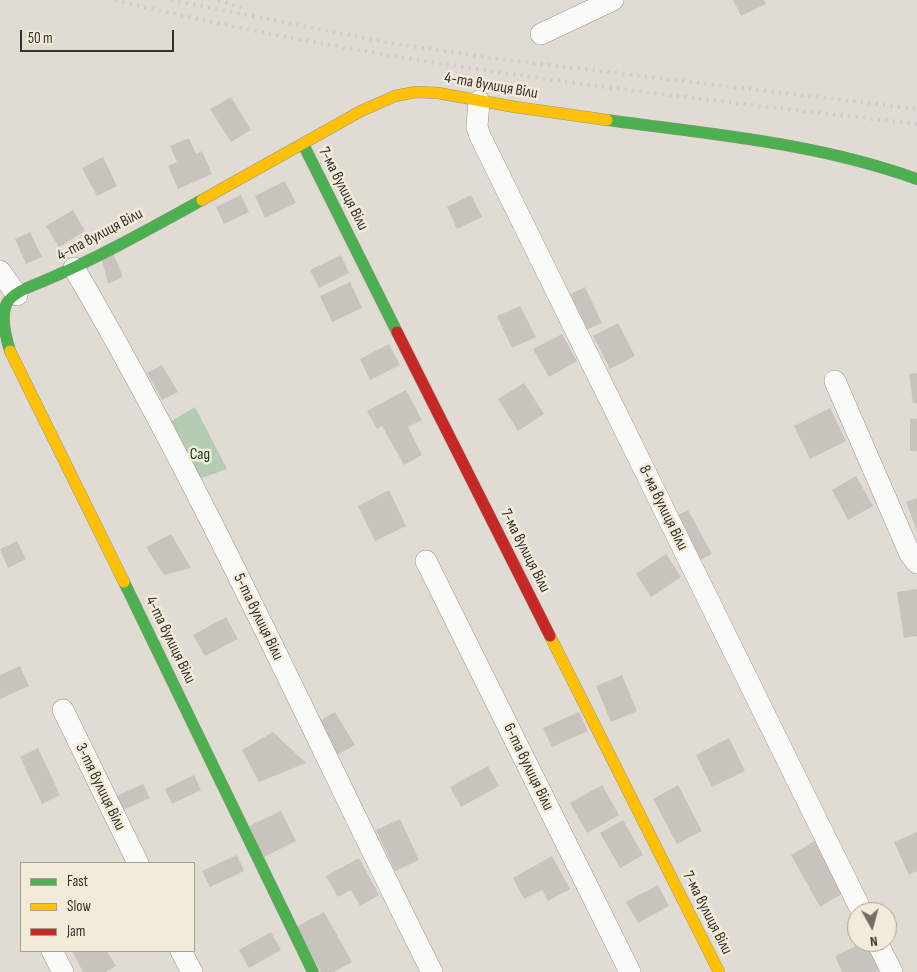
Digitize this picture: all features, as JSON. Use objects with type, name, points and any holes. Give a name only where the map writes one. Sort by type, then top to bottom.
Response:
[{"type":"street","points":[[541,34],[613,0]]},
{"type":"street","name":"4-та вулиця Віли","points":[[313,972],[118,569],[16,368],[6,346],[1,320],[7,303],[17,295],[74,268],[361,111],[395,96],[416,92],[809,148],[875,164],[917,179]]},
{"type":"street","name":"8-ма вулиця Віли","points":[[479,101],[477,127],[480,136],[857,902]]},
{"type":"street","name":"7-ма вулиця Віли","points":[[303,144],[719,972]]},
{"type":"street","name":"5-та вулиця Віли","points":[[74,268],[126,357],[267,636],[432,972]]},
{"type":"street","points":[[0,271],[17,295]]},
{"type":"street","points":[[835,381],[910,554],[917,563]]},
{"type":"street","name":"6-та вулиця Віли","points":[[426,561],[630,972]]},
{"type":"street","name":"3-тя вулиця Віли","points":[[62,710],[138,862]]},
{"type":"street","points":[[53,952],[63,972]]},
{"type":"street","points":[[182,952],[192,972]]},
{"type":"street","points":[[882,952],[892,972]]},
{"type":"green space","name":"Сад","points":[[195,407],[227,469],[193,481],[165,425]]},
{"type":"building","points":[[733,0],[764,0],[766,4],[741,16]]},
{"type":"building","points":[[231,97],[251,130],[231,142],[210,109]]},
{"type":"building","points":[[189,138],[196,154],[202,151],[212,174],[178,189],[168,166],[177,162],[170,146]]},
{"type":"building","points":[[103,157],[117,186],[97,196],[82,168]]},
{"type":"building","points":[[285,181],[296,203],[265,218],[255,196]]},
{"type":"building","points":[[241,195],[249,212],[224,224],[216,207]]},
{"type":"building","points":[[471,195],[482,217],[457,229],[447,207]]},
{"type":"building","points":[[73,210],[85,231],[59,247],[46,226]]},
{"type":"building","points":[[30,232],[42,257],[26,264],[15,239]]},
{"type":"building","points":[[113,253],[123,277],[108,284],[102,260]]},
{"type":"building","points":[[341,255],[349,273],[319,288],[310,270]]},
{"type":"building","points":[[350,282],[362,308],[332,322],[320,296]]},
{"type":"building","points":[[585,287],[602,323],[581,332],[565,297]]},
{"type":"building","points":[[520,306],[536,337],[512,348],[497,316]]},
{"type":"building","points":[[618,323],[635,356],[610,369],[593,336]]},
{"type":"building","points":[[562,334],[577,361],[549,377],[533,349]]},
{"type":"building","points":[[389,344],[400,365],[370,380],[360,359]]},
{"type":"building","points":[[162,365],[178,392],[162,400],[147,373]]},
{"type":"building","points":[[917,373],[917,403],[913,403],[909,374]]},
{"type":"building","points":[[524,383],[544,414],[518,431],[498,399]]},
{"type":"building","points":[[406,390],[422,420],[408,427],[422,455],[404,465],[382,426],[377,429],[367,411]]},
{"type":"building","points":[[830,408],[846,441],[810,459],[794,426]]},
{"type":"building","points":[[910,418],[917,419],[917,451],[910,451]]},
{"type":"building","points":[[856,476],[873,506],[848,520],[832,490]]},
{"type":"building","points":[[389,490],[406,526],[375,541],[358,506]]},
{"type":"building","points":[[917,498],[917,531],[906,502]]},
{"type":"building","points":[[688,510],[712,554],[698,561],[674,517]]},
{"type":"building","points":[[171,534],[191,568],[164,575],[146,547]]},
{"type":"building","points":[[17,541],[26,559],[8,568],[0,549]]},
{"type":"building","points":[[666,554],[681,577],[651,597],[636,574]]},
{"type":"building","points":[[917,589],[917,636],[904,638],[897,592]]},
{"type":"building","points":[[226,617],[238,639],[205,656],[193,635]]},
{"type":"building","points":[[20,666],[29,686],[0,699],[0,675]]},
{"type":"building","points":[[622,675],[637,711],[611,722],[596,686]]},
{"type":"building","points":[[335,712],[355,745],[332,758],[314,724]]},
{"type":"building","points":[[579,712],[588,731],[552,747],[543,728]]},
{"type":"building","points":[[273,732],[306,763],[259,782],[242,750]]},
{"type":"building","points":[[729,738],[745,771],[712,787],[696,755]]},
{"type":"building","points":[[38,748],[60,795],[42,804],[20,757]]},
{"type":"building","points":[[488,766],[499,786],[461,807],[450,787]]},
{"type":"building","points":[[194,775],[201,790],[172,804],[165,789]]},
{"type":"building","points":[[143,784],[150,798],[118,812],[112,798]]},
{"type":"building","points":[[602,785],[619,815],[587,833],[570,803]]},
{"type":"building","points":[[678,785],[702,831],[677,844],[653,799]]},
{"type":"building","points":[[281,811],[296,841],[264,857],[249,826]]},
{"type":"building","points":[[400,819],[419,860],[395,871],[376,830]]},
{"type":"building","points":[[623,820],[643,855],[620,868],[600,833]]},
{"type":"building","points":[[917,832],[917,871],[909,875],[894,842]]},
{"type":"building","points":[[816,840],[845,892],[820,907],[791,855]]},
{"type":"building","points":[[237,855],[244,871],[210,887],[202,871]]},
{"type":"building","points":[[552,856],[570,889],[548,901],[542,890],[524,899],[513,878]]},
{"type":"building","points":[[359,858],[379,895],[360,906],[351,890],[338,897],[326,876]]},
{"type":"building","points":[[658,885],[669,906],[638,923],[626,902]]},
{"type":"building","points":[[324,912],[352,962],[334,972],[321,972],[296,927]]},
{"type":"building","points":[[271,932],[281,950],[249,968],[239,950]]},
{"type":"building","points":[[847,950],[847,952],[874,952],[882,969],[875,972],[842,972],[835,956]]},
{"type":"building","points":[[73,952],[108,952],[116,966],[106,972],[83,972]]},
{"type":"railway","points":[[115,0],[314,42],[414,59],[715,101],[917,124]]},
{"type":"railway","points":[[171,0],[390,43],[483,57],[917,109]]},
{"type":"railway","points":[[218,0],[246,9]]},
{"type":"traffic: fast","points":[[607,120],[724,135],[802,148],[879,167],[917,179]]},
{"type":"traffic: fast","points":[[303,144],[397,332]]},
{"type":"traffic: fast","points":[[10,351],[4,327],[4,314],[7,303],[14,295],[106,252],[202,200]]},
{"type":"traffic: fast","points":[[124,582],[313,972]]},
{"type":"traffic: slow","points":[[202,200],[361,111],[395,96],[416,92],[438,93],[515,107],[607,120]]},
{"type":"traffic: slow","points":[[10,351],[124,582]]},
{"type":"traffic: slow","points":[[550,636],[719,972]]},
{"type":"traffic: jam","points":[[397,332],[550,636]]}]
